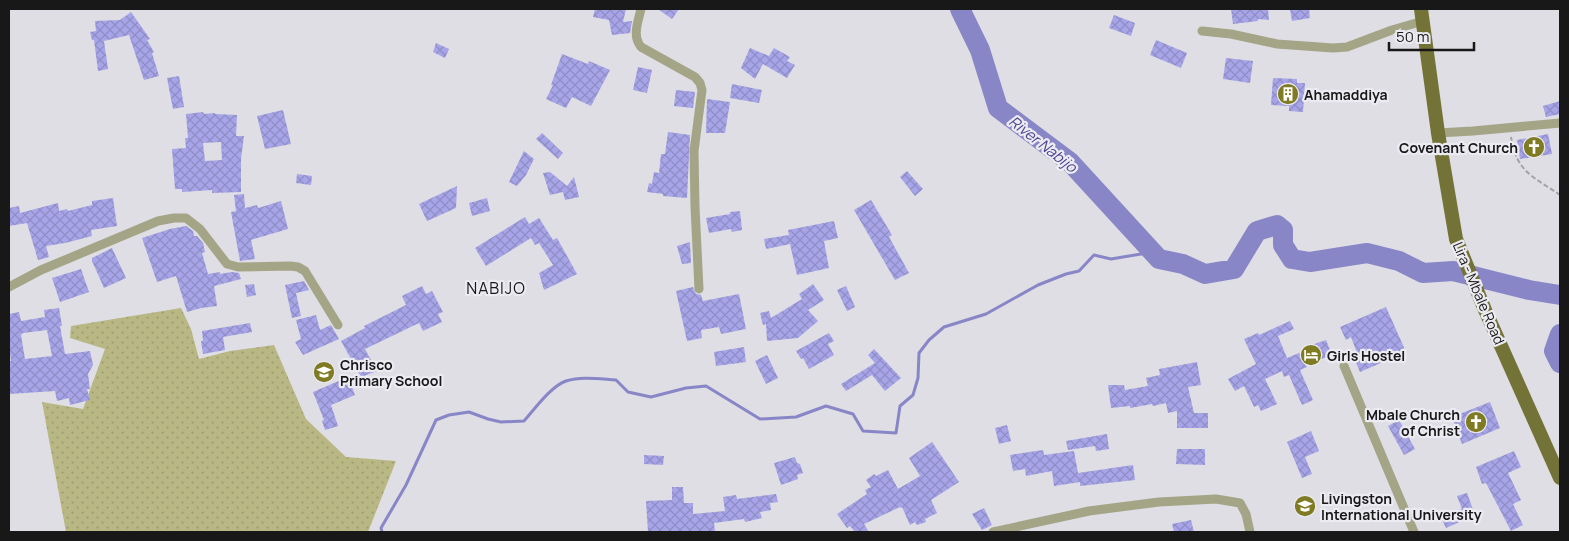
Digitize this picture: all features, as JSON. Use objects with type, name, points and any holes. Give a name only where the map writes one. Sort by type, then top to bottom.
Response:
[{"type":"main road","name":"Lira - Mbale Road","points":[[1422,15],[1438,133],[1456,239],[1484,310],[1560,478]]},
{"type":"street","points":[[641,9],[636,35],[637,42],[641,47],[695,77],[700,83],[702,90],[694,151],[699,289]]},
{"type":"street","points":[[1202,31],[1231,34],[1277,44],[1333,48],[1347,47],[1392,30],[1422,15]]},
{"type":"street","points":[[1438,133],[1560,123]]},
{"type":"street","points":[[9,287],[41,270],[158,221],[186,218],[200,229],[227,264],[238,267],[290,266],[298,267],[305,271],[338,325]]},
{"type":"street","points":[[1344,366],[1414,532]]},
{"type":"street","points":[[993,532],[1089,511],[1159,502],[1216,499],[1240,503],[1246,514],[1250,532]]},
{"type":"path","points":[[1510,128],[1513,152],[1524,171],[1560,195]]},
{"type":"shaded area","points":[[181,308],[191,329],[199,359],[230,351],[274,345],[306,419],[346,457],[396,461],[368,532],[66,532],[42,402],[83,409],[105,349],[70,338],[71,326]]},
{"type":"building","points":[[595,9],[626,9],[623,22],[632,21],[630,33],[612,35],[609,20],[593,17]]},
{"type":"building","points":[[658,9],[679,9],[672,19]]},
{"type":"building","points":[[1231,9],[1268,9],[1269,20],[1258,19],[1258,21],[1233,24]]},
{"type":"building","points":[[1290,9],[1309,9],[1310,18],[1292,21]]},
{"type":"building","points":[[131,12],[150,39],[147,40],[154,52],[152,53],[159,76],[144,80],[129,35],[104,41],[108,69],[98,71],[94,40],[92,40],[90,32],[96,31],[95,21],[120,20]]},
{"type":"building","points":[[1114,15],[1135,23],[1131,36],[1109,28]]},
{"type":"building","points":[[1156,40],[1187,53],[1181,68],[1150,55]]},
{"type":"building","points":[[436,43],[449,49],[445,58],[433,52]]},
{"type":"building","points":[[750,48],[769,56],[774,48],[790,57],[787,61],[795,65],[787,78],[763,64],[755,79],[741,68]]},
{"type":"building","points":[[562,54],[588,64],[589,61],[610,70],[591,106],[572,97],[566,108],[546,99],[553,85],[551,85]]},
{"type":"building","points":[[1226,58],[1253,61],[1250,83],[1223,79]]},
{"type":"building","points":[[638,67],[652,70],[647,93],[633,90]]},
{"type":"building","points":[[179,76],[184,107],[173,109],[167,78]]},
{"type":"building","name":"Ahamaddiya","points":[[1273,78],[1297,79],[1297,83],[1305,83],[1303,112],[1289,111],[1289,106],[1271,105]]},
{"type":"building","points":[[732,84],[762,90],[759,103],[730,98]]},
{"type":"building","points":[[676,90],[695,92],[693,108],[674,106]]},
{"type":"building","points":[[707,99],[730,102],[725,133],[706,133]]},
{"type":"building","points":[[1560,101],[1560,114],[1546,117],[1543,106]]},
{"type":"building","points":[[283,110],[291,144],[265,149],[257,116]]},
{"type":"building","points":[[203,112],[204,114],[237,115],[236,136],[244,136],[241,159],[241,192],[212,193],[212,190],[182,192],[182,189],[175,189],[172,149],[186,148],[185,138],[188,138],[186,114]],"holes":[[[221,142],[222,160],[205,161],[203,143]]]},
{"type":"building","points":[[668,132],[690,135],[687,198],[663,196],[663,194],[647,192],[649,183],[652,184],[654,172],[659,173],[661,154],[665,154]]},
{"type":"building","points":[[542,133],[563,153],[558,159],[536,139]]},
{"type":"building","name":"Covenant Church","points":[[1548,134],[1552,154],[1520,159],[1517,140]]},
{"type":"building","points":[[524,151],[534,159],[526,175],[517,186],[509,182]]},
{"type":"building","points":[[907,171],[923,189],[915,196],[900,177]]},
{"type":"building","points":[[550,172],[567,186],[574,177],[579,197],[565,200],[563,192],[550,195],[543,173]]},
{"type":"building","points":[[297,174],[312,176],[311,185],[296,183]]},
{"type":"building","points":[[457,186],[456,208],[427,221],[419,204]]},
{"type":"building","points":[[244,194],[245,208],[257,205],[258,208],[281,201],[288,229],[251,240],[255,259],[240,261],[231,212],[236,211],[234,195]]},
{"type":"building","points":[[113,198],[117,226],[91,230],[92,236],[46,246],[49,257],[38,260],[27,223],[9,226],[9,208],[19,206],[20,213],[58,203],[59,211],[67,209],[68,211],[92,205],[92,201]]},
{"type":"building","points":[[487,198],[490,211],[472,216],[469,203]]},
{"type":"building","points":[[871,200],[892,235],[889,237],[909,273],[895,280],[854,210]]},
{"type":"building","points":[[740,211],[742,230],[732,232],[731,229],[709,233],[706,218]]},
{"type":"building","points":[[525,217],[529,224],[539,218],[553,240],[557,238],[577,274],[544,290],[539,273],[553,265],[539,243],[535,245],[531,238],[486,266],[475,248]]},
{"type":"building","points":[[834,221],[838,238],[824,241],[829,268],[797,275],[790,244],[766,249],[764,239],[789,235],[788,230]]},
{"type":"building","points":[[186,226],[203,243],[205,252],[202,253],[208,274],[220,272],[220,274],[239,273],[241,279],[214,286],[217,306],[187,312],[176,276],[157,282],[142,238]]},
{"type":"building","points":[[690,242],[691,263],[682,264],[677,246]]},
{"type":"building","points":[[112,248],[126,278],[104,288],[92,258]]},
{"type":"building","points":[[81,269],[89,292],[60,302],[52,278]]},
{"type":"building","points":[[304,281],[309,290],[296,293],[301,316],[292,318],[285,285]]},
{"type":"building","points":[[254,284],[256,295],[247,297],[245,285]]},
{"type":"building","points":[[813,284],[824,300],[808,310],[818,321],[798,338],[767,341],[766,324],[763,325],[760,313],[769,311],[771,318],[802,299],[799,294]]},
{"type":"building","points":[[422,286],[426,294],[432,291],[443,312],[438,314],[442,322],[423,331],[419,323],[365,349],[377,371],[361,377],[341,341],[365,328],[364,326],[406,305],[402,296]]},
{"type":"building","points":[[846,286],[855,307],[847,311],[837,290]]},
{"type":"building","points":[[693,287],[696,294],[701,295],[703,301],[739,294],[746,329],[721,334],[719,327],[701,330],[702,338],[687,341],[676,291]]},
{"type":"building","points":[[1386,307],[1406,352],[1360,372],[1355,360],[1359,358],[1351,337],[1346,340],[1340,327]]},
{"type":"building","points":[[59,308],[65,354],[90,351],[93,365],[88,374],[90,389],[87,389],[90,400],[70,405],[69,398],[57,401],[55,391],[9,394],[9,361],[11,361],[9,314],[19,312],[21,321],[45,317],[44,310]],"holes":[[[47,330],[52,356],[25,359],[21,335],[23,333]]]},
{"type":"building","points":[[316,315],[320,330],[331,325],[339,339],[303,355],[295,342],[301,339],[296,320]]},
{"type":"building","points":[[1290,321],[1294,329],[1278,336],[1287,358],[1304,351],[1303,348],[1326,340],[1332,355],[1305,365],[1307,367],[1300,370],[1313,400],[1302,405],[1289,375],[1284,377],[1282,371],[1265,379],[1277,404],[1261,411],[1258,405],[1254,407],[1244,386],[1235,391],[1228,379],[1256,364],[1244,339],[1258,333],[1259,335]]},
{"type":"building","points":[[250,323],[252,332],[223,337],[225,350],[203,354],[202,331]]},
{"type":"building","points":[[829,333],[834,341],[828,344],[834,355],[809,369],[803,358],[801,359],[796,351]]},
{"type":"building","points":[[744,347],[746,362],[716,366],[714,352]]},
{"type":"building","points":[[874,349],[901,378],[885,391],[872,375],[846,391],[841,384],[875,363],[868,355]]},
{"type":"building","points":[[767,355],[778,378],[766,384],[755,361]]},
{"type":"building","points":[[1197,362],[1201,385],[1188,387],[1194,413],[1208,413],[1208,428],[1177,428],[1177,411],[1168,413],[1166,403],[1153,406],[1152,404],[1130,408],[1130,406],[1111,408],[1108,385],[1124,385],[1125,390],[1148,386],[1146,378],[1160,375],[1159,369]]},
{"type":"building","points":[[348,377],[355,395],[331,405],[338,426],[325,430],[322,421],[324,420],[313,392]]},
{"type":"building","name":"Mbale Church of Christ","points":[[1490,402],[1500,428],[1462,444],[1452,417]]},
{"type":"building","points":[[1399,420],[1415,449],[1404,455],[1388,426]]},
{"type":"building","points":[[1007,425],[1011,441],[999,444],[995,428]]},
{"type":"building","points":[[1311,431],[1319,451],[1305,457],[1312,474],[1302,478],[1287,442]]},
{"type":"building","points":[[1107,434],[1109,449],[1096,451],[1095,446],[1068,450],[1066,441]]},
{"type":"building","points":[[932,442],[959,482],[931,500],[937,513],[925,519],[926,522],[917,525],[915,522],[910,525],[902,507],[900,507],[864,524],[869,532],[855,532],[850,526],[847,528],[837,514],[867,494],[865,490],[871,487],[866,480],[874,474],[876,476],[888,470],[898,489],[920,476],[909,458]]},
{"type":"building","points":[[1177,449],[1205,449],[1205,465],[1176,464]]},
{"type":"building","points":[[1043,450],[1044,455],[1074,451],[1078,473],[1133,465],[1135,480],[1080,486],[1080,482],[1054,486],[1052,471],[1026,476],[1025,469],[1013,471],[1010,455]]},
{"type":"building","points":[[1514,451],[1521,467],[1508,473],[1521,500],[1513,504],[1523,525],[1511,531],[1486,483],[1482,484],[1476,467]]},
{"type":"building","points":[[644,455],[664,456],[663,465],[644,464]]},
{"type":"building","points":[[795,457],[803,473],[797,475],[798,479],[781,485],[774,463]]},
{"type":"building","points":[[672,487],[683,487],[684,503],[693,503],[693,514],[725,511],[723,497],[736,495],[737,499],[776,494],[778,502],[770,503],[771,510],[760,512],[762,518],[745,522],[744,519],[714,523],[715,531],[648,532],[646,501],[672,500]]},
{"type":"building","points":[[1467,493],[1475,515],[1446,528],[1441,517],[1462,509],[1457,496]]},
{"type":"building","points":[[984,508],[992,525],[982,530],[972,514]]},
{"type":"building","points":[[1191,520],[1194,532],[1174,532],[1172,524]]},
{"type":"waterway","name":"River Nabijo","points":[[960,9],[980,50],[998,108],[1070,162],[1159,259],[1183,264],[1205,274],[1234,269],[1257,231],[1277,225],[1283,230],[1283,245],[1292,259],[1310,262],[1367,253],[1399,261],[1423,273],[1453,271],[1529,290],[1560,295]]},
{"type":"waterway","points":[[382,532],[381,528],[406,485],[436,420],[449,415],[469,412],[501,422],[524,421],[549,393],[560,384],[572,379],[591,378],[616,380],[628,392],[651,397],[686,388],[706,386],[760,419],[796,417],[826,406],[853,414],[863,431],[896,433],[900,406],[913,395],[918,378],[919,353],[929,340],[944,327],[986,314],[1038,285],[1079,271],[1094,255],[1111,259],[1153,252]]},
{"type":"waterway","points":[[1560,334],[1554,351],[1560,363]]},
{"type":"place","name":"Ahamaddiya","points":[[1288,94]]},
{"type":"place","name":"Covenant Church","points":[[1534,147]]},
{"type":"place","name":"Girls Hostel","points":[[1311,355]]},
{"type":"place","name":"Chrisco Primary School","points":[[324,372]]},
{"type":"place","name":"Mbale Church of Christ","points":[[1476,422]]},
{"type":"place","name":"Livingston International University","points":[[1305,506]]},
{"type":"district","name":"NABIJO","points":[[496,288]]}]
